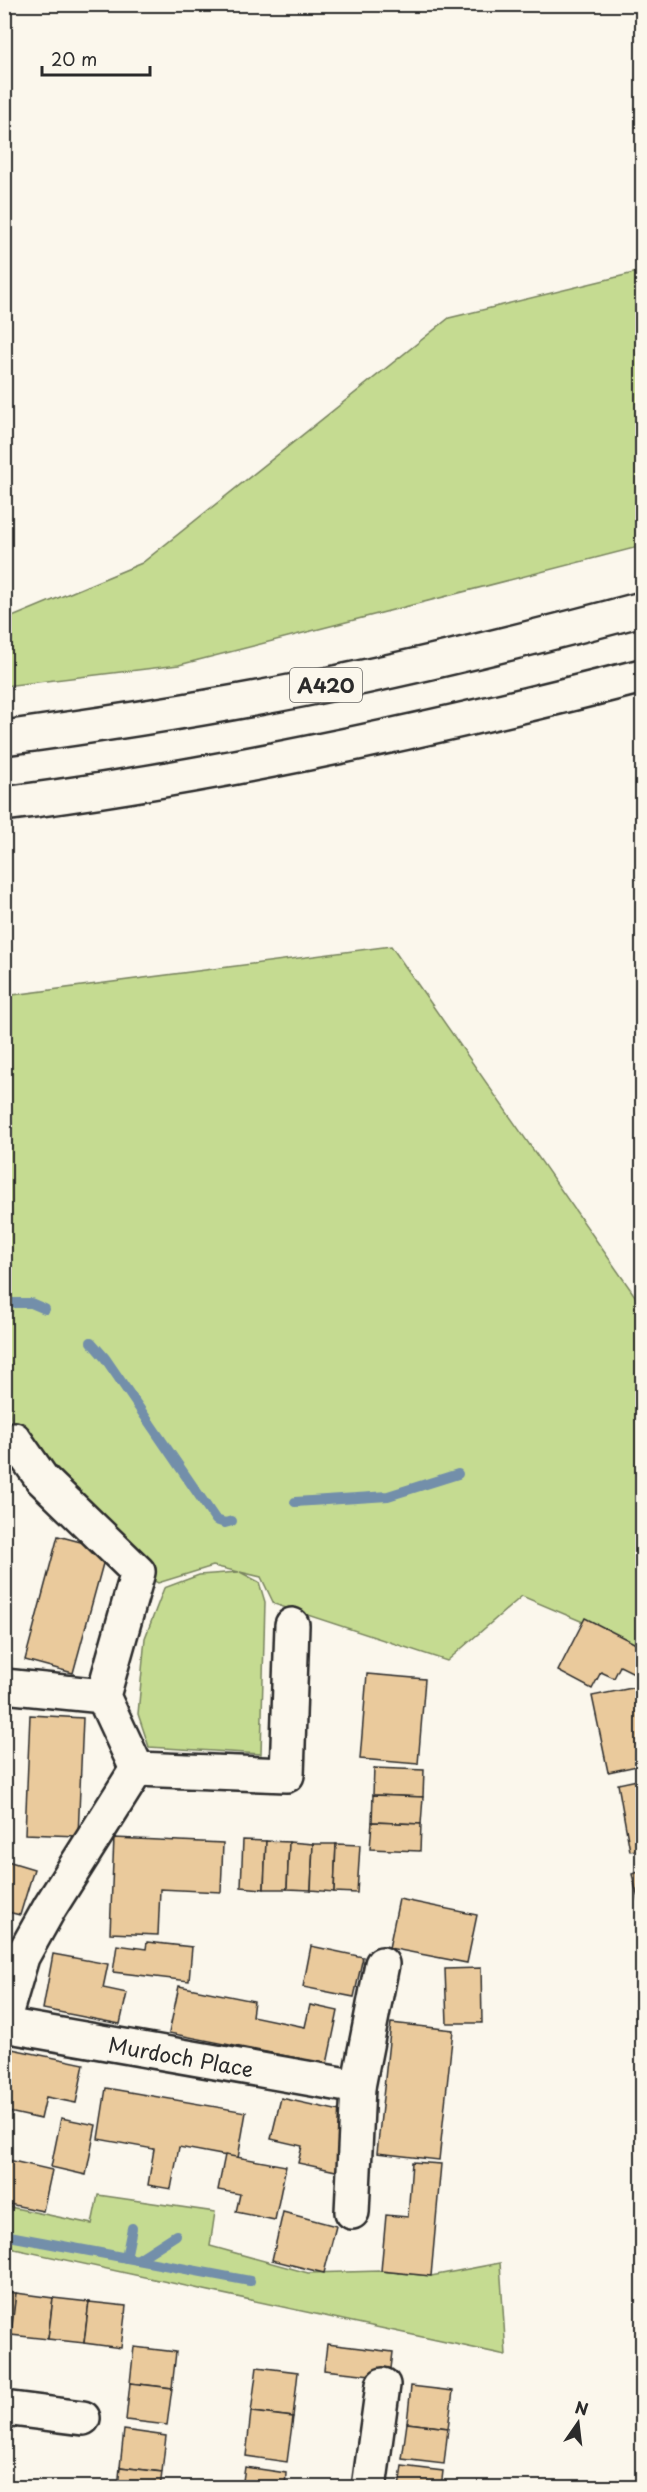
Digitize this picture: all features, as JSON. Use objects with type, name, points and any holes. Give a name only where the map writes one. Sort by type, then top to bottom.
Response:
[{"type":"main road","name":"A420","points":[[4,738],[213,707],[359,678],[497,647],[642,609]]},
{"type":"main road","points":[[4,804],[102,791],[364,743],[510,710],[642,676]]},
{"type":"main road","points":[[14,1439],[42,1479],[138,1572],[103,1696],[137,1769]]},
{"type":"main road","points":[[137,1769],[287,1774],[292,1625]]},
{"type":"main road","points":[[4,1686],[103,1696]]},
{"type":"main road","points":[[4,2018],[22,1957],[50,1906],[137,1769]]},
{"type":"main road","points":[[352,2212],[358,2086],[382,1964]]},
{"type":"main road","name":"Murdoch Place","points":[[4,2025],[358,2086]]},
{"type":"main road","points":[[369,2487],[382,2385]]},
{"type":"main road","points":[[4,2408],[83,2418]]},
{"type":"green space","points":[[642,271],[642,546],[179,665],[5,686],[5,620],[142,563],[449,318]]},
{"type":"green space","points":[[391,946],[642,1306],[642,1647],[522,1596],[447,1661],[274,1604],[261,1577],[240,1572],[259,1582],[265,1602],[261,1754],[149,1747],[138,1714],[145,1638],[164,1588],[199,1575],[239,1572],[213,1566],[158,1583],[138,1572],[14,1439],[5,1380],[5,996]]},
{"type":"green space","points":[[98,2195],[215,2212],[210,2246],[308,2273],[381,2271],[431,2276],[500,2263],[506,2355],[5,2247],[5,2206],[92,2224]]},
{"type":"building","points":[[58,1536],[107,1549],[73,1673],[25,1660]]},
{"type":"building","points":[[585,1618],[642,1647],[642,1666],[638,1675],[620,1666],[614,1678],[601,1672],[592,1689],[558,1671]]},
{"type":"building","points":[[367,1674],[425,1679],[418,1764],[360,1759]]},
{"type":"building","points":[[642,1686],[642,1765],[608,1772],[592,1696]]},
{"type":"building","points":[[30,1715],[83,1718],[78,1836],[25,1834]]},
{"type":"building","points":[[374,1768],[424,1770],[423,1797],[373,1795]]},
{"type":"building","points":[[642,1779],[642,1849],[630,1851],[618,1784]]},
{"type":"building","points":[[373,1795],[423,1797],[421,1824],[372,1822]]},
{"type":"building","points":[[372,1822],[421,1824],[420,1851],[370,1849]]},
{"type":"building","points":[[114,1838],[223,1843],[221,1892],[160,1889],[158,1935],[110,1933]]},
{"type":"building","points":[[243,1840],[266,1841],[264,1889],[241,1887]]},
{"type":"building","points":[[266,1841],[289,1842],[287,1889],[264,1889]]},
{"type":"building","points":[[289,1842],[313,1844],[311,1890],[287,1889]]},
{"type":"building","points":[[313,1844],[336,1844],[334,1892],[311,1890]]},
{"type":"building","points":[[336,1844],[360,1845],[357,1893],[334,1892]]},
{"type":"building","points":[[4,1860],[34,1869],[20,1915],[4,1911]]},
{"type":"building","points":[[642,1871],[642,1915],[632,1874]]},
{"type":"building","points":[[399,1899],[477,1915],[467,1963],[389,1948]]},
{"type":"building","points":[[147,1942],[192,1947],[189,1981],[113,1972],[117,1945],[146,1949]]},
{"type":"building","points":[[311,1946],[363,1957],[354,1997],[303,1987]]},
{"type":"building","points":[[642,1948],[642,1977],[640,1977],[636,1949]]},
{"type":"building","points":[[53,1954],[108,1964],[103,1988],[127,1993],[120,2024],[43,2009]]},
{"type":"building","points":[[481,1968],[482,2023],[447,2023],[445,1969]]},
{"type":"building","points":[[179,1986],[254,2001],[252,2016],[305,2027],[310,2005],[338,2011],[327,2064],[169,2033]]},
{"type":"building","points":[[391,2023],[453,2030],[439,2160],[377,2153]]},
{"type":"building","points":[[12,2049],[84,2064],[76,2103],[46,2097],[41,2119],[4,2111],[4,2088]]},
{"type":"building","points":[[106,2088],[246,2112],[238,2158],[179,2147],[171,2189],[148,2185],[154,2149],[98,2139]]},
{"type":"building","points":[[281,2098],[349,2113],[336,2171],[298,2163],[302,2146],[271,2139]]},
{"type":"building","points":[[61,2118],[96,2125],[86,2175],[51,2167]]},
{"type":"building","points":[[225,2155],[286,2166],[275,2220],[236,2212],[240,2194],[218,2190]]},
{"type":"building","points":[[4,2159],[52,2170],[43,2211],[4,2203]]},
{"type":"building","points":[[412,2162],[441,2164],[431,2276],[381,2271],[386,2215],[408,2217]]},
{"type":"building","points":[[283,2212],[336,2226],[324,2273],[272,2260]]},
{"type":"building","points":[[4,2292],[16,2293],[11,2335],[4,2334]]},
{"type":"building","points":[[16,2293],[53,2298],[48,2339],[11,2335]]},
{"type":"building","points":[[53,2298],[89,2302],[84,2343],[48,2339]]},
{"type":"building","points":[[89,2302],[126,2306],[121,2348],[84,2343]]},
{"type":"building","points":[[327,2344],[393,2352],[390,2377],[324,2370]]},
{"type":"building","points":[[134,2347],[176,2352],[172,2388],[130,2383]]},
{"type":"building","points":[[257,2367],[298,2372],[293,2417],[251,2412]]},
{"type":"building","points":[[130,2383],[172,2388],[167,2425],[126,2420]]},
{"type":"building","points":[[411,2386],[453,2391],[448,2428],[407,2423]]},
{"type":"building","points":[[251,2412],[293,2417],[287,2462],[246,2456]]},
{"type":"building","points":[[407,2423],[448,2428],[444,2464],[402,2459]]},
{"type":"building","points":[[124,2430],[166,2436],[162,2472],[120,2467]]},
{"type":"building","points":[[402,2466],[443,2471],[441,2488],[399,2488]]},
{"type":"building","points":[[120,2467],[162,2472],[160,2488],[118,2488]]},
{"type":"building","points":[[245,2467],[286,2473],[285,2488],[242,2488]]},
{"type":"waterway","points":[[4,1303],[31,1303],[45,1309]]},
{"type":"waterway","points":[[91,1342],[105,1358],[216,1520],[225,1523],[232,1521]]},
{"type":"waterway","points":[[295,1502],[388,1496],[458,1474]]},
{"type":"waterway","points":[[126,2258],[132,2228]]},
{"type":"waterway","points":[[4,2235],[250,2281]]},
{"type":"waterway","points":[[137,2260],[176,2235]]}]
